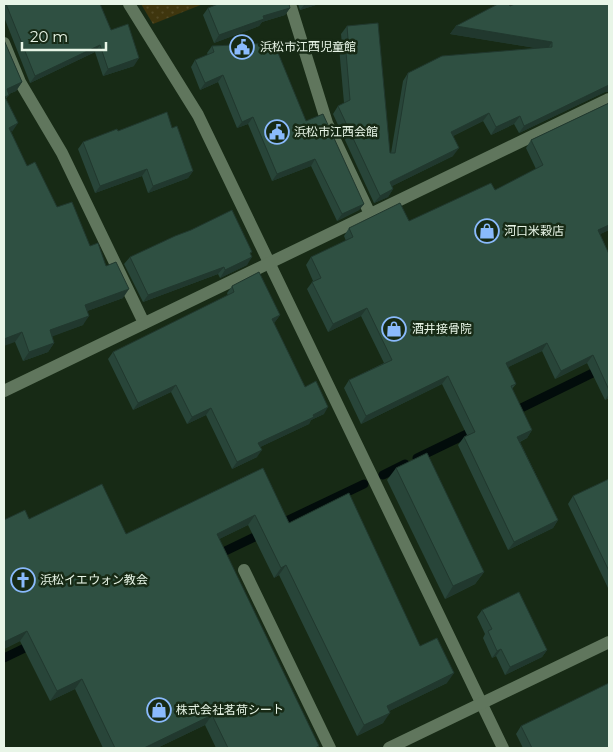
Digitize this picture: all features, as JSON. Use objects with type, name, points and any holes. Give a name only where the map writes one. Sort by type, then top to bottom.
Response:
[{"type":"street","points":[[129,4],[198,115],[504,748]]},
{"type":"street","points":[[290,4],[327,123],[370,214]]},
{"type":"street","points":[[4,43],[20,82],[62,153],[144,323]]},
{"type":"street","points":[[4,391],[609,99]]},
{"type":"street","points":[[244,570],[330,748]]},
{"type":"street","points":[[389,748],[609,642]]},
{"type":"shaded area","points":[[141,4],[203,4],[153,24]]},
{"type":"building","points":[[6,4],[100,4],[111,30],[128,24],[139,58],[108,69],[100,45],[35,76]]},
{"type":"building","points":[[218,4],[289,4],[290,8],[263,16],[264,19],[219,35],[208,8]]},
{"type":"building","points":[[498,4],[508,4],[510,6],[515,4],[609,4],[609,85],[524,126],[520,116],[496,127],[489,113],[451,132],[459,148],[390,182],[393,189],[380,196],[338,106],[350,100],[345,40],[348,39],[347,26],[378,23],[390,153],[395,153],[408,73],[442,56],[552,47],[552,42],[456,26]]},
{"type":"building","points":[[4,40],[22,82],[7,89],[9,95],[5,97],[18,123],[9,128],[27,166],[35,162],[57,207],[72,202],[90,246],[98,243],[106,266],[116,262],[129,289],[85,305],[89,316],[50,330],[54,343],[29,352],[22,332],[4,339]]},
{"type":"building","points":[[274,43],[306,121],[323,114],[364,204],[342,214],[315,159],[277,174],[253,117],[242,122],[223,75],[205,83],[195,60],[214,52],[212,46]]},
{"type":"building","points":[[609,103],[609,225],[598,230],[609,254],[609,390],[593,355],[561,371],[547,343],[506,363],[516,384],[511,386],[532,430],[517,437],[558,520],[514,542],[464,437],[475,432],[448,376],[366,416],[349,380],[392,360],[367,308],[333,324],[312,282],[321,278],[311,257],[353,237],[349,228],[400,203],[409,221],[491,183],[495,190],[543,165],[531,140]]},
{"type":"building","points":[[167,112],[172,128],[177,126],[193,171],[153,186],[147,169],[100,186],[83,142]]},
{"type":"building","points":[[232,210],[252,252],[250,253],[252,257],[225,270],[224,267],[148,295],[130,257]]},
{"type":"building","points":[[259,272],[280,315],[272,319],[305,387],[316,381],[328,407],[313,415],[314,417],[258,443],[262,450],[237,462],[211,408],[192,417],[176,385],[138,403],[113,352],[234,292],[232,286]]},
{"type":"building","points":[[427,453],[484,572],[453,586],[396,468]]},
{"type":"building","points":[[263,468],[289,523],[349,493],[420,646],[437,638],[454,673],[387,706],[390,713],[364,725],[286,565],[281,568],[255,515],[217,534],[319,746],[315,748],[228,748],[212,715],[144,748],[115,748],[82,679],[57,691],[27,631],[4,642],[4,520],[25,510],[29,519],[102,484],[126,534]]},
{"type":"building","points":[[609,479],[609,571],[573,496]]},
{"type":"building","points":[[519,592],[547,650],[510,667],[501,649],[497,651],[488,631],[492,629],[482,610]]},
{"type":"building","points":[[609,683],[609,748],[532,748],[521,726]]},
{"type":"waterway","points":[[511,413],[609,365]]},
{"type":"waterway","points":[[417,458],[477,429]]},
{"type":"waterway","points":[[383,475],[405,464]]},
{"type":"waterway","points":[[278,525],[364,484]]},
{"type":"waterway","points":[[215,556],[265,532]]},
{"type":"waterway","points":[[4,658],[33,644]]},
{"type":"place","name":"浜松市江西児童館","points":[[242,47]]},
{"type":"place","name":"浜松市江西会館","points":[[277,132]]},
{"type":"place","name":"河口米穀店","points":[[487,231]]},
{"type":"place","name":"酒井接骨院","points":[[394,329]]},
{"type":"place","name":"浜松イエウォン教会","points":[[23,580]]},
{"type":"place","name":"株式会社茗荷シート","points":[[159,710]]}]
